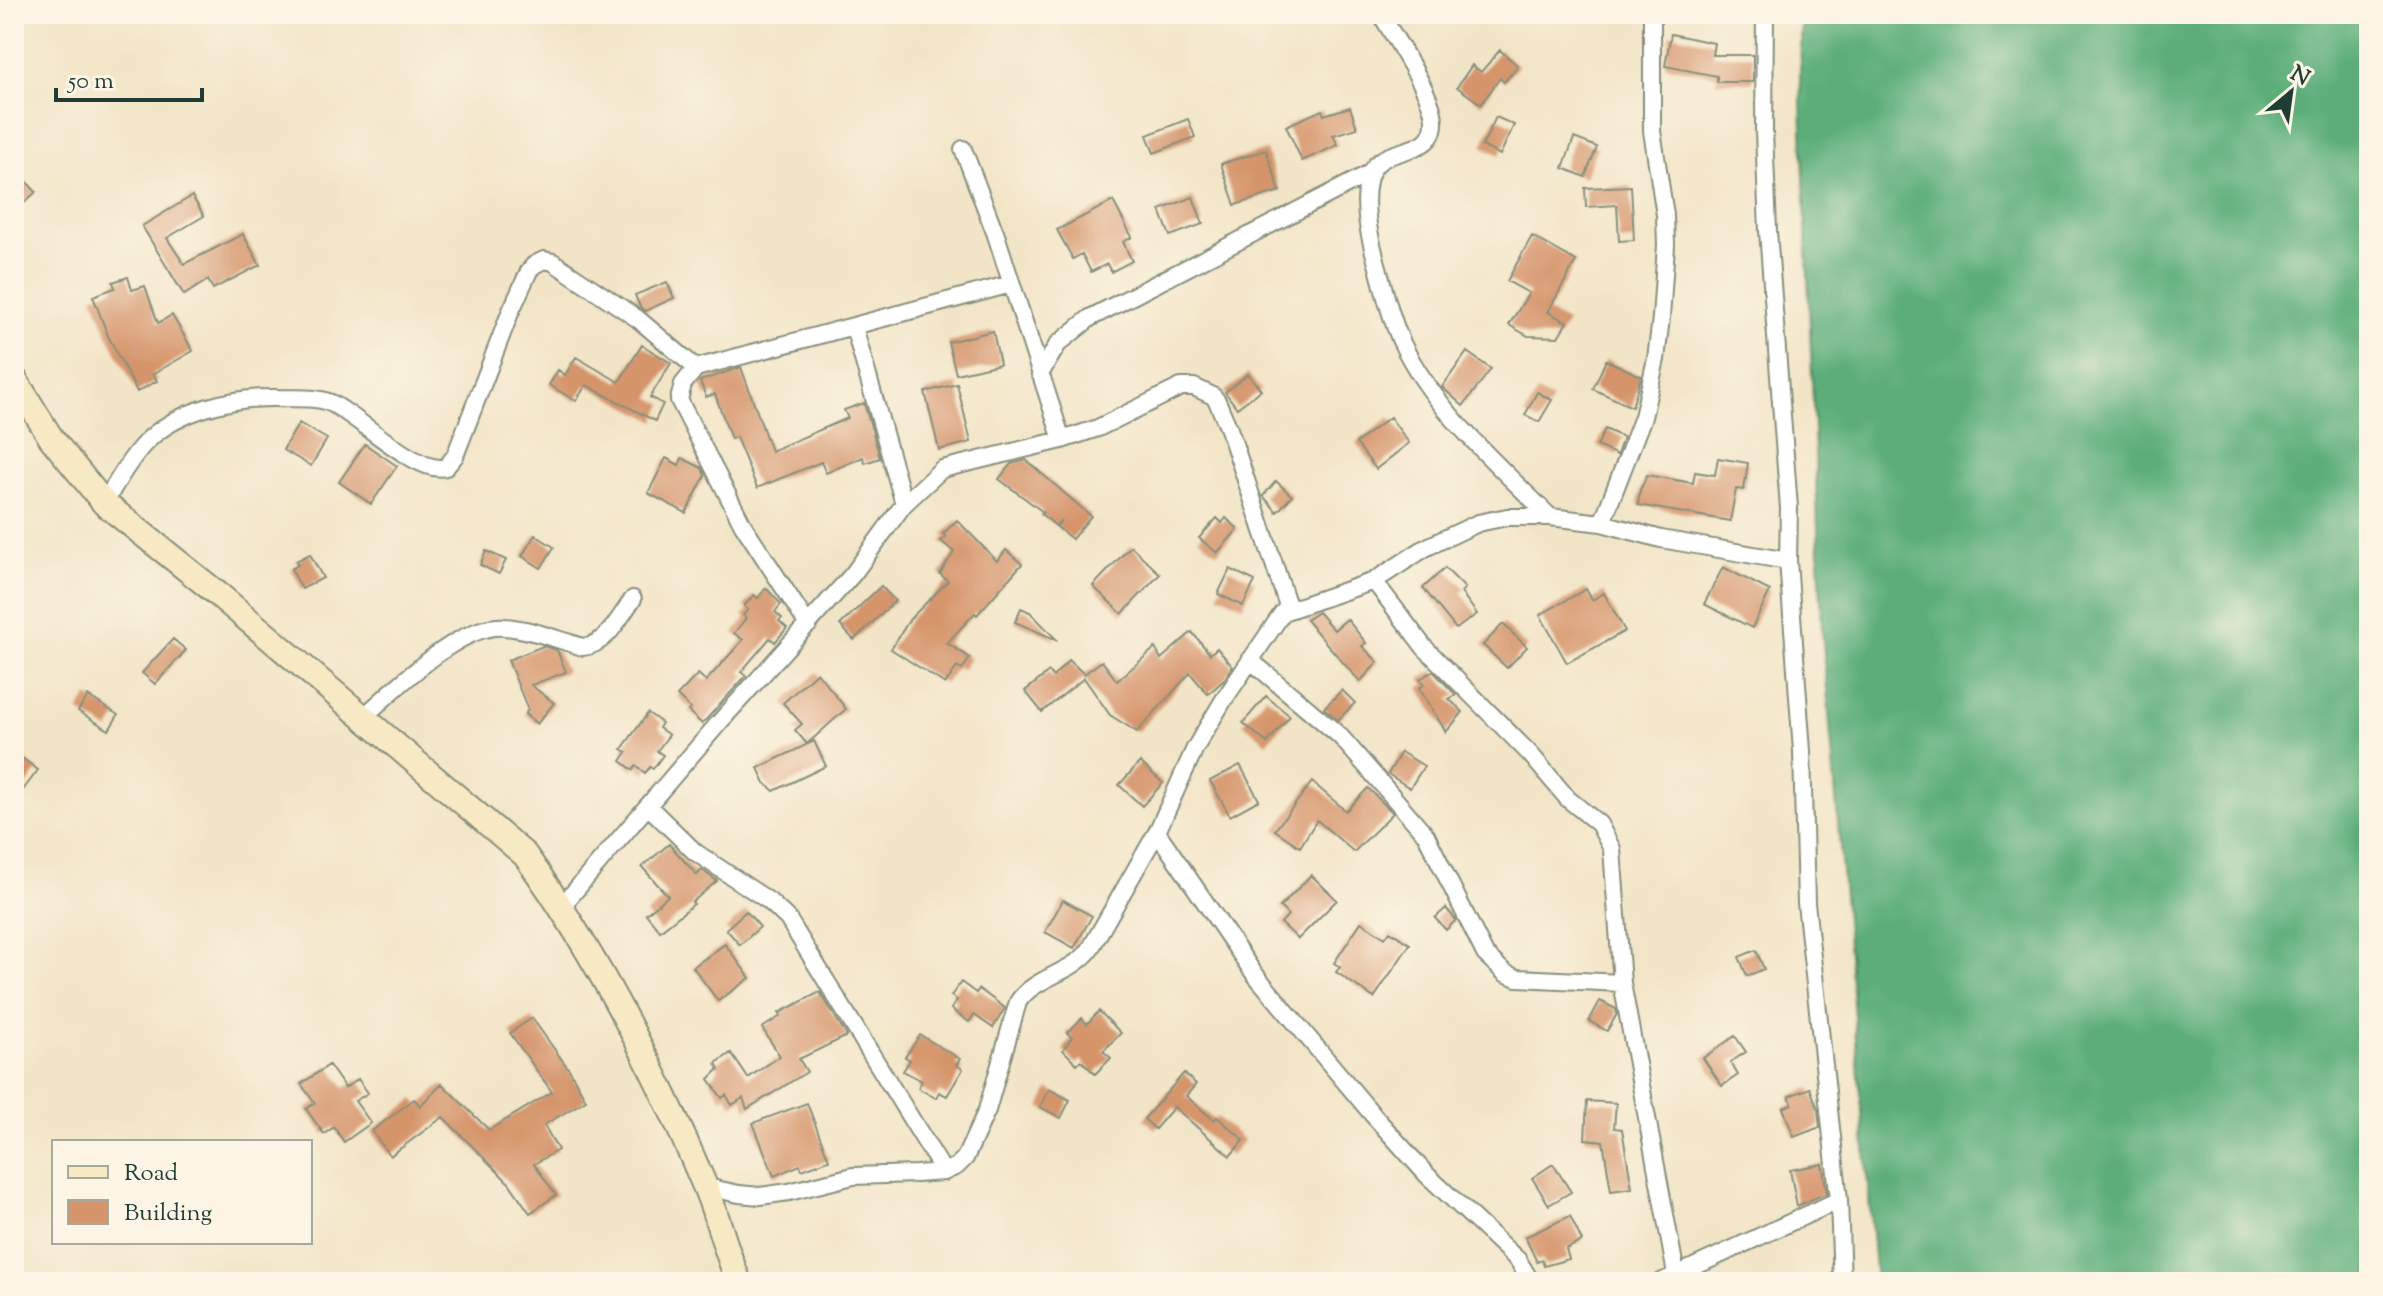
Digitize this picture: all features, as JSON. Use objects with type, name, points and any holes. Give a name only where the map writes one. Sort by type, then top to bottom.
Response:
[{"type":"street","points":[[1381,14],[1428,99],[1434,124],[1432,136],[1423,145],[1386,157],[1374,164],[1370,173],[1367,207],[1370,239],[1389,311],[1401,342],[1449,413],[1550,517]]},
{"type":"street","points":[[1602,523],[1643,417],[1656,359],[1661,318],[1665,230],[1652,131],[1652,14]]},
{"type":"street","points":[[1765,14],[1764,131],[1768,231],[1789,508],[1788,561],[1802,751],[1806,903],[1839,1200],[1842,1282]]},
{"type":"street","points":[[963,149],[1062,440]]},
{"type":"street","points":[[1040,374],[1058,344],[1090,318],[1370,173]]},
{"type":"street","points":[[104,503],[148,440],[178,420],[226,401],[269,398],[326,401],[413,458],[432,468],[446,467],[455,456],[529,271],[544,260],[553,262],[638,319],[696,368]]},
{"type":"street","points":[[808,625],[743,525],[679,400],[683,384],[696,368],[1011,284]]},
{"type":"street","points":[[854,327],[904,504]]},
{"type":"street","points":[[14,378],[51,438],[104,503],[219,595],[525,855],[562,906],[627,1020],[706,1187],[739,1282]]},
{"type":"street","points":[[562,906],[853,574],[904,504],[942,469],[1062,440],[1123,418],[1181,387],[1194,387],[1213,396],[1229,429],[1289,609]]},
{"type":"street","points":[[706,1187],[760,1196],[853,1176],[944,1172],[962,1163],[1000,1069],[1018,1002],[1038,984],[1080,962],[1089,951],[1157,832],[1195,748],[1250,660],[1280,616],[1289,609],[1374,581],[1400,562],[1478,523],[1507,517],[1550,517],[1602,523],[1661,539],[1788,561]]},
{"type":"street","points":[[1374,581],[1424,647],[1531,755],[1568,799],[1599,824],[1612,849],[1622,983],[1676,1274]]},
{"type":"street","points":[[362,718],[432,660],[467,636],[485,629],[505,627],[583,647],[594,646],[602,641],[633,599]]},
{"type":"street","points":[[1250,660],[1340,736],[1426,835],[1485,954],[1505,973],[1517,978],[1622,983]]},
{"type":"street","points":[[648,806],[695,852],[769,901],[788,919],[944,1172]]},
{"type":"street","points":[[1157,832],[1253,972],[1373,1115],[1427,1175],[1518,1260],[1531,1282]]},
{"type":"street","points":[[1661,1282],[1839,1200]]},
{"type":"green space","points":[[1802,14],[2369,14],[2369,1282],[1876,1282],[1822,629],[1800,78]]},
{"type":"building","points":[[1671,34],[1714,43],[1712,55],[1753,55],[1753,82],[1717,82],[1717,76],[1665,66]]},
{"type":"building","points":[[1500,50],[1518,66],[1504,82],[1500,78],[1481,104],[1457,87],[1472,65],[1481,72]]},
{"type":"building","points":[[1350,107],[1357,128],[1333,135],[1338,145],[1302,161],[1286,126],[1322,110],[1324,115]]},
{"type":"building","points":[[1496,117],[1514,125],[1500,155],[1482,146]]},
{"type":"building","points":[[1188,119],[1195,137],[1154,153],[1147,135]]},
{"type":"building","points":[[1574,138],[1597,147],[1585,177],[1563,168]]},
{"type":"building","points":[[1266,150],[1280,191],[1235,205],[1221,164]]},
{"type":"building","points":[[26,181],[36,192],[14,212],[14,192]]},
{"type":"building","points":[[1631,186],[1634,240],[1619,241],[1617,205],[1586,207],[1585,188]]},
{"type":"building","points":[[192,196],[204,216],[167,238],[184,264],[243,234],[260,265],[213,289],[208,280],[184,295],[142,226]]},
{"type":"building","points":[[1193,197],[1203,224],[1170,236],[1160,210]]},
{"type":"building","points":[[1113,201],[1132,237],[1123,242],[1132,261],[1111,272],[1107,264],[1091,272],[1082,254],[1073,259],[1057,230]]},
{"type":"building","points":[[1532,236],[1576,261],[1548,312],[1567,322],[1558,337],[1528,336],[1509,325],[1529,293],[1507,281]]},
{"type":"building","points":[[128,277],[132,290],[145,286],[158,323],[172,315],[193,351],[153,374],[157,381],[137,392],[108,336],[93,296],[115,288],[113,282]]},
{"type":"building","points":[[667,282],[674,298],[645,311],[640,307],[635,295]]},
{"type":"building","points":[[993,331],[1000,364],[956,374],[948,342]]},
{"type":"building","points":[[642,345],[671,363],[650,397],[663,404],[655,421],[586,385],[576,401],[549,385],[558,370],[565,375],[576,357],[619,382]]},
{"type":"building","points":[[1467,352],[1491,369],[1463,406],[1442,387]]},
{"type":"building","points":[[1606,360],[1641,376],[1632,407],[1593,389]]},
{"type":"building","points":[[741,367],[771,451],[848,418],[844,410],[864,403],[880,458],[865,463],[863,457],[826,473],[821,462],[757,488],[736,437],[731,439],[715,394],[706,397],[700,381]]},
{"type":"building","points":[[1248,374],[1261,390],[1237,408],[1225,392]]},
{"type":"building","points":[[957,384],[971,442],[939,450],[925,392]]},
{"type":"building","points":[[1537,392],[1552,400],[1539,422],[1525,415]]},
{"type":"building","points":[[1390,417],[1409,443],[1376,469],[1356,443]]},
{"type":"building","points":[[299,423],[327,439],[311,466],[283,450]]},
{"type":"building","points":[[1605,429],[1623,437],[1617,455],[1597,446]]},
{"type":"building","points":[[365,444],[397,466],[371,504],[339,482]]},
{"type":"building","points":[[666,458],[679,465],[682,458],[702,468],[705,476],[686,513],[648,493]]},
{"type":"building","points":[[1718,458],[1748,463],[1744,490],[1736,489],[1730,521],[1638,505],[1647,475],[1693,483],[1695,472],[1715,475]]},
{"type":"building","points":[[1026,460],[1091,516],[1072,539],[1057,527],[1061,520],[1056,526],[1041,514],[1043,512],[999,479],[1011,464]]},
{"type":"building","points":[[1276,481],[1292,496],[1277,512],[1263,496]]},
{"type":"building","points":[[1217,518],[1222,523],[1226,518],[1238,529],[1217,553],[1199,538]]},
{"type":"building","points":[[957,520],[997,561],[1006,550],[1022,564],[977,615],[975,613],[947,643],[970,658],[962,670],[957,667],[945,684],[891,649],[910,619],[948,581],[940,574],[954,552],[941,541],[946,537],[943,534]]},
{"type":"building","points":[[535,535],[554,547],[541,568],[522,556]]},
{"type":"building","points":[[1131,546],[1160,574],[1122,614],[1093,586]]},
{"type":"building","points":[[486,551],[506,560],[499,574],[480,565]]},
{"type":"building","points":[[310,554],[323,578],[302,589],[291,569],[298,565],[296,561]]},
{"type":"building","points":[[1723,567],[1770,591],[1752,628],[1704,604]]},
{"type":"building","points":[[1445,568],[1465,588],[1461,592],[1477,614],[1456,629],[1423,588]]},
{"type":"building","points":[[1230,569],[1255,581],[1243,606],[1218,594]]},
{"type":"building","points":[[881,586],[895,601],[854,640],[840,625]]},
{"type":"building","points":[[766,588],[781,604],[775,612],[787,628],[775,642],[770,638],[741,672],[746,676],[702,724],[677,696],[698,674],[706,681],[743,640],[734,633],[746,618],[743,615],[748,610],[744,606],[754,595],[758,598]]},
{"type":"building","points":[[1586,589],[1592,600],[1604,593],[1625,631],[1567,663],[1540,615]]},
{"type":"building","points":[[1021,608],[1030,612],[1057,640],[1015,622]]},
{"type":"building","points":[[1318,612],[1334,630],[1347,619],[1366,643],[1362,646],[1378,662],[1360,682],[1306,620]]},
{"type":"building","points":[[1503,624],[1527,647],[1507,668],[1483,645]]},
{"type":"building","points":[[1192,632],[1210,654],[1217,648],[1233,667],[1208,694],[1190,673],[1137,732],[1110,715],[1084,678],[1042,712],[1025,691],[1049,672],[1053,677],[1069,660],[1084,674],[1102,661],[1117,681],[1155,648],[1161,659]]},
{"type":"building","points":[[173,639],[186,650],[155,684],[142,673]]},
{"type":"building","points":[[543,646],[557,650],[566,672],[531,685],[554,703],[537,724],[525,714],[528,710],[508,660]]},
{"type":"building","points":[[1433,671],[1456,695],[1449,699],[1463,712],[1446,732],[1419,688],[1424,685],[1420,679]]},
{"type":"building","points":[[817,672],[846,709],[807,744],[795,730],[802,724],[783,703]]},
{"type":"building","points":[[1342,690],[1355,703],[1338,720],[1324,708]]},
{"type":"building","points":[[88,696],[118,715],[109,730],[78,711]]},
{"type":"building","points":[[1266,696],[1290,716],[1267,743],[1243,723]]},
{"type":"building","points":[[648,713],[662,723],[659,728],[669,735],[657,751],[663,755],[653,769],[650,767],[645,773],[636,766],[633,770],[621,761],[627,752],[622,749]]},
{"type":"building","points":[[814,741],[826,766],[774,791],[765,783],[758,768]]},
{"type":"building","points":[[14,752],[38,770],[14,802]]},
{"type":"building","points":[[1401,752],[1424,766],[1410,788],[1388,774]]},
{"type":"building","points":[[1140,762],[1163,783],[1142,806],[1119,785]]},
{"type":"building","points":[[1240,765],[1259,800],[1230,816],[1210,781]]},
{"type":"building","points":[[1312,782],[1346,811],[1368,788],[1393,813],[1354,852],[1317,820],[1300,847],[1275,830]]},
{"type":"building","points":[[669,844],[697,875],[702,870],[717,881],[660,931],[646,914],[668,896],[642,867]]},
{"type":"building","points":[[1311,875],[1337,900],[1298,939],[1281,923],[1288,915],[1280,907]]},
{"type":"building","points":[[1063,900],[1092,916],[1074,948],[1045,932]]},
{"type":"building","points":[[1446,908],[1456,920],[1446,930],[1435,918]]},
{"type":"building","points":[[746,911],[760,927],[740,945],[726,929]]},
{"type":"building","points":[[1361,922],[1385,938],[1390,931],[1410,944],[1374,998],[1336,972],[1340,967],[1334,963]]},
{"type":"building","points":[[725,944],[750,978],[718,1001],[693,967]]},
{"type":"building","points":[[1756,950],[1764,969],[1747,976],[1739,957]]},
{"type":"building","points":[[961,982],[976,993],[979,989],[1005,1008],[993,1028],[974,1015],[969,1022],[951,1009],[957,1000],[951,996]]},
{"type":"building","points":[[820,992],[847,1036],[799,1059],[807,1072],[747,1109],[743,1098],[732,1105],[726,1095],[722,1098],[709,1079],[719,1069],[716,1063],[731,1053],[748,1078],[780,1056],[762,1028],[781,1016],[779,1013]]},
{"type":"building","points":[[1600,1001],[1616,1009],[1617,1014],[1607,1031],[1589,1021]]},
{"type":"building","points":[[1099,1011],[1121,1033],[1103,1051],[1111,1058],[1095,1074],[1081,1060],[1077,1064],[1063,1050],[1072,1037],[1067,1033],[1082,1018],[1087,1024]]},
{"type":"building","points":[[532,1018],[570,1071],[586,1100],[544,1125],[558,1150],[534,1164],[556,1195],[530,1213],[509,1183],[443,1117],[390,1156],[372,1131],[414,1099],[420,1106],[442,1084],[489,1130],[552,1092],[510,1033]]},
{"type":"building","points":[[920,1035],[960,1059],[956,1065],[963,1069],[947,1096],[939,1092],[936,1098],[918,1088],[922,1081],[903,1071],[910,1060],[905,1057]]},
{"type":"building","points":[[1735,1036],[1746,1052],[1730,1062],[1738,1075],[1722,1086],[1703,1058]]},
{"type":"building","points":[[329,1065],[345,1088],[358,1079],[368,1093],[355,1101],[371,1123],[344,1142],[334,1127],[324,1134],[306,1109],[315,1103],[301,1084]]},
{"type":"building","points":[[1184,1073],[1196,1084],[1186,1096],[1244,1140],[1230,1156],[1174,1107],[1155,1129],[1144,1119]]},
{"type":"building","points":[[1810,1088],[1818,1109],[1820,1127],[1794,1137],[1783,1108],[1792,1104],[1789,1096]]},
{"type":"building","points":[[1049,1089],[1070,1100],[1061,1118],[1040,1107]]},
{"type":"building","points":[[1587,1101],[1616,1103],[1614,1128],[1622,1129],[1632,1188],[1611,1191],[1603,1141],[1585,1139]]},
{"type":"building","points":[[807,1103],[829,1160],[802,1170],[800,1165],[774,1176],[753,1123]]},
{"type":"building","points":[[1553,1164],[1571,1192],[1549,1205],[1532,1178]]},
{"type":"building","points":[[1822,1164],[1827,1193],[1797,1206],[1790,1170]]},
{"type":"building","points":[[1570,1216],[1582,1241],[1566,1249],[1569,1259],[1544,1266],[1542,1260],[1537,1262],[1525,1237]]}]
